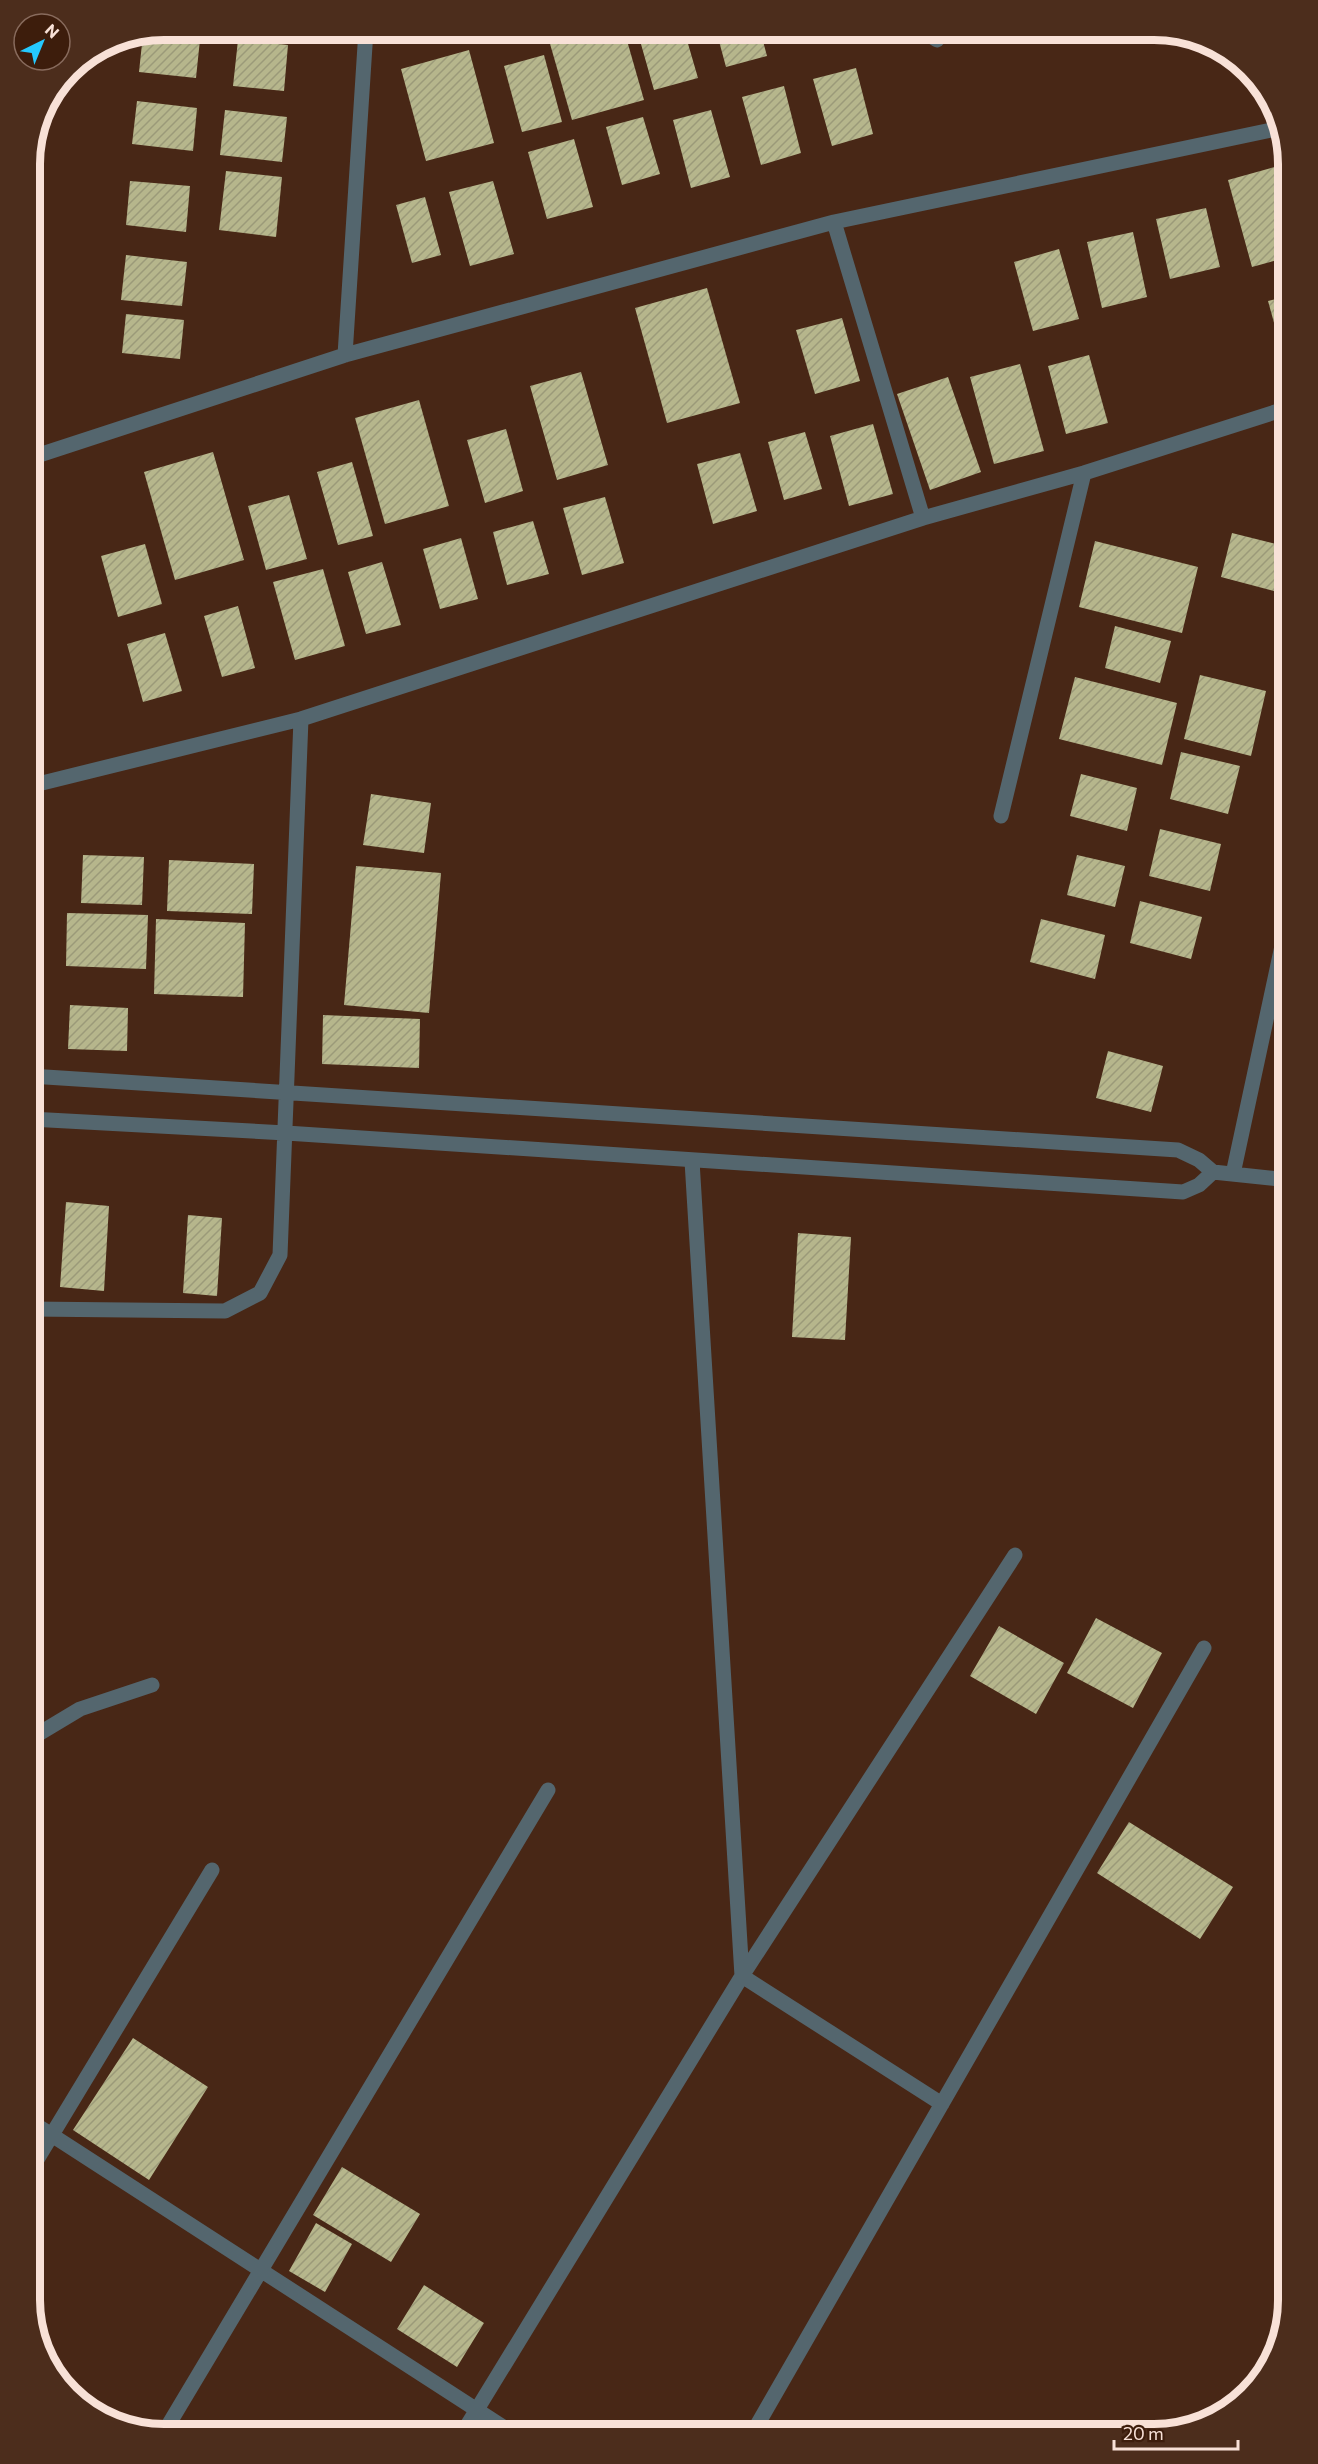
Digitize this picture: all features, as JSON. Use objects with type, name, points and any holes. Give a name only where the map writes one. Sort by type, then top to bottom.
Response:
[{"type":"street","points":[[345,355],[365,40]]},
{"type":"street","points":[[41,454],[345,355],[834,222],[1272,130]]},
{"type":"street","points":[[834,222],[923,518]]},
{"type":"street","points":[[41,783],[301,719],[923,518],[1084,473],[1278,411]]},
{"type":"street","points":[[1001,816],[1084,473]]},
{"type":"street","points":[[40,1308],[225,1311],[260,1293],[280,1256],[301,719]]},
{"type":"street","points":[[1233,1174],[1278,965]]},
{"type":"street","points":[[41,1077],[1178,1150],[1198,1160],[1213,1172],[1278,1179]]},
{"type":"street","points":[[41,1120],[286,1133],[1183,1192],[1199,1185],[1213,1172]]},
{"type":"street","points":[[692,1161],[742,1976]]},
{"type":"street","points":[[468,2423],[742,1976],[1015,1555]]},
{"type":"street","points":[[758,2424],[1204,1648]]},
{"type":"street","points":[[40,1733],[81,1709],[152,1685]]},
{"type":"street","points":[[170,2423],[548,1790]]},
{"type":"street","points":[[40,2155],[212,1870]]},
{"type":"street","points":[[742,1976],[942,2104]]},
{"type":"street","points":[[40,2127],[498,2423]]},
{"type":"building","points":[[200,40],[196,78],[139,72],[142,43]]},
{"type":"building","points":[[238,40],[288,45],[284,91],[233,86]]},
{"type":"building","points":[[549,40],[627,40],[644,100],[572,120]]},
{"type":"building","points":[[640,40],[687,41],[698,78],[654,90]]},
{"type":"building","points":[[719,41],[763,41],[767,56],[726,67]]},
{"type":"building","points":[[469,50],[494,143],[426,161],[401,69]]},
{"type":"building","points":[[544,55],[562,122],[522,132],[504,66]]},
{"type":"building","points":[[856,68],[873,134],[832,146],[813,79]]},
{"type":"building","points":[[784,86],[801,153],[761,165],[742,97]]},
{"type":"building","points":[[137,101],[197,108],[193,151],[132,144]]},
{"type":"building","points":[[225,110],[287,117],[282,162],[220,155]]},
{"type":"building","points":[[711,110],[730,177],[691,188],[673,120]]},
{"type":"building","points":[[643,117],[660,174],[622,185],[606,127]]},
{"type":"building","points":[[574,139],[593,207],[547,219],[528,152]]},
{"type":"building","points":[[1278,166],[1278,260],[1252,267],[1228,180]]},
{"type":"building","points":[[226,171],[282,177],[276,237],[219,230]]},
{"type":"building","points":[[130,181],[190,186],[186,232],[126,225]]},
{"type":"building","points":[[493,181],[514,254],[470,266],[449,192]]},
{"type":"building","points":[[425,197],[441,255],[412,263],[396,205]]},
{"type":"building","points":[[1206,208],[1220,267],[1170,279],[1156,219]]},
{"type":"building","points":[[1133,232],[1147,297],[1102,308],[1087,242]]},
{"type":"building","points":[[1059,249],[1079,319],[1033,331],[1014,262]]},
{"type":"building","points":[[126,255],[187,262],[182,306],[121,300]]},
{"type":"building","points":[[707,288],[740,403],[667,423],[635,308]]},
{"type":"building","points":[[1278,298],[1278,337],[1268,301]]},
{"type":"building","points":[[126,314],[184,320],[180,359],[122,353]]},
{"type":"building","points":[[842,318],[860,381],[815,394],[796,330]]},
{"type":"building","points":[[1089,355],[1108,423],[1066,434],[1048,366]]},
{"type":"building","points":[[1020,364],[1044,451],[994,464],[970,377]]},
{"type":"building","points":[[581,372],[608,465],[557,480],[530,386]]},
{"type":"building","points":[[948,377],[981,472],[930,490],[897,394]]},
{"type":"building","points":[[419,400],[449,506],[385,524],[355,418]]},
{"type":"building","points":[[873,424],[893,494],[849,506],[830,436]]},
{"type":"building","points":[[506,429],[523,491],[485,503],[467,440]]},
{"type":"building","points":[[805,432],[822,489],[784,500],[768,442]]},
{"type":"building","points":[[213,452],[244,560],[175,580],[144,472]]},
{"type":"building","points":[[740,453],[757,511],[713,524],[697,464]]},
{"type":"building","points":[[352,462],[373,536],[338,545],[317,472]]},
{"type":"building","points":[[289,495],[307,559],[266,570],[248,506]]},
{"type":"building","points":[[605,497],[624,563],[582,575],[563,508]]},
{"type":"building","points":[[533,521],[549,574],[507,585],[493,532]]},
{"type":"building","points":[[1232,533],[1278,544],[1278,592],[1221,577]]},
{"type":"building","points":[[461,538],[478,599],[440,609],[423,549]]},
{"type":"building","points":[[1095,541],[1198,567],[1182,633],[1079,607]]},
{"type":"building","points":[[145,544],[162,604],[118,617],[101,556]]},
{"type":"building","points":[[382,562],[401,625],[366,634],[348,572]]},
{"type":"building","points":[[323,569],[345,646],[295,660],[273,582]]},
{"type":"building","points":[[238,606],[255,668],[222,677],[204,616]]},
{"type":"building","points":[[1115,626],[1171,641],[1160,683],[1105,668]]},
{"type":"building","points":[[165,633],[182,691],[143,702],[127,644]]},
{"type":"building","points":[[1200,675],[1266,691],[1251,756],[1184,739]]},
{"type":"building","points":[[1075,677],[1177,703],[1162,765],[1059,739]]},
{"type":"building","points":[[1181,752],[1240,766],[1228,814],[1170,799]]},
{"type":"building","points":[[1081,774],[1137,788],[1127,831],[1070,816]]},
{"type":"building","points":[[371,794],[431,803],[424,853],[363,845]]},
{"type":"building","points":[[1160,829],[1221,844],[1210,891],[1149,876]]},
{"type":"building","points":[[83,855],[144,857],[142,905],[81,903]]},
{"type":"building","points":[[1077,855],[1125,866],[1115,907],[1067,895]]},
{"type":"building","points":[[169,860],[254,864],[252,914],[167,911]]},
{"type":"building","points":[[356,866],[441,873],[429,1013],[344,1005]]},
{"type":"building","points":[[1140,901],[1202,917],[1191,959],[1130,943]]},
{"type":"building","points":[[67,913],[148,915],[146,969],[66,966]]},
{"type":"building","points":[[156,919],[245,923],[243,997],[154,994]]},
{"type":"building","points":[[1041,919],[1105,935],[1095,979],[1030,962]]},
{"type":"building","points":[[70,1005],[128,1008],[127,1051],[68,1049]]},
{"type":"building","points":[[323,1015],[420,1019],[419,1068],[322,1064]]},
{"type":"building","points":[[1108,1051],[1163,1066],[1151,1112],[1096,1098]]},
{"type":"building","points":[[66,1202],[109,1206],[104,1291],[60,1287]]},
{"type":"building","points":[[188,1215],[222,1218],[217,1296],[183,1293]]},
{"type":"building","points":[[798,1233],[851,1237],[845,1340],[792,1337]]},
{"type":"building","points":[[1096,1618],[1162,1653],[1133,1708],[1067,1673]]},
{"type":"building","points":[[999,1626],[1064,1663],[1036,1714],[970,1676]]},
{"type":"building","points":[[1129,1822],[1233,1887],[1200,1939],[1097,1873]]},
{"type":"building","points":[[133,2038],[208,2087],[149,2180],[73,2130]]},
{"type":"building","points":[[342,2167],[420,2214],[391,2262],[313,2215]]},
{"type":"building","points":[[316,2223],[352,2244],[325,2292],[289,2271]]},
{"type":"building","points":[[424,2285],[484,2323],[457,2367],[397,2329]]}]
